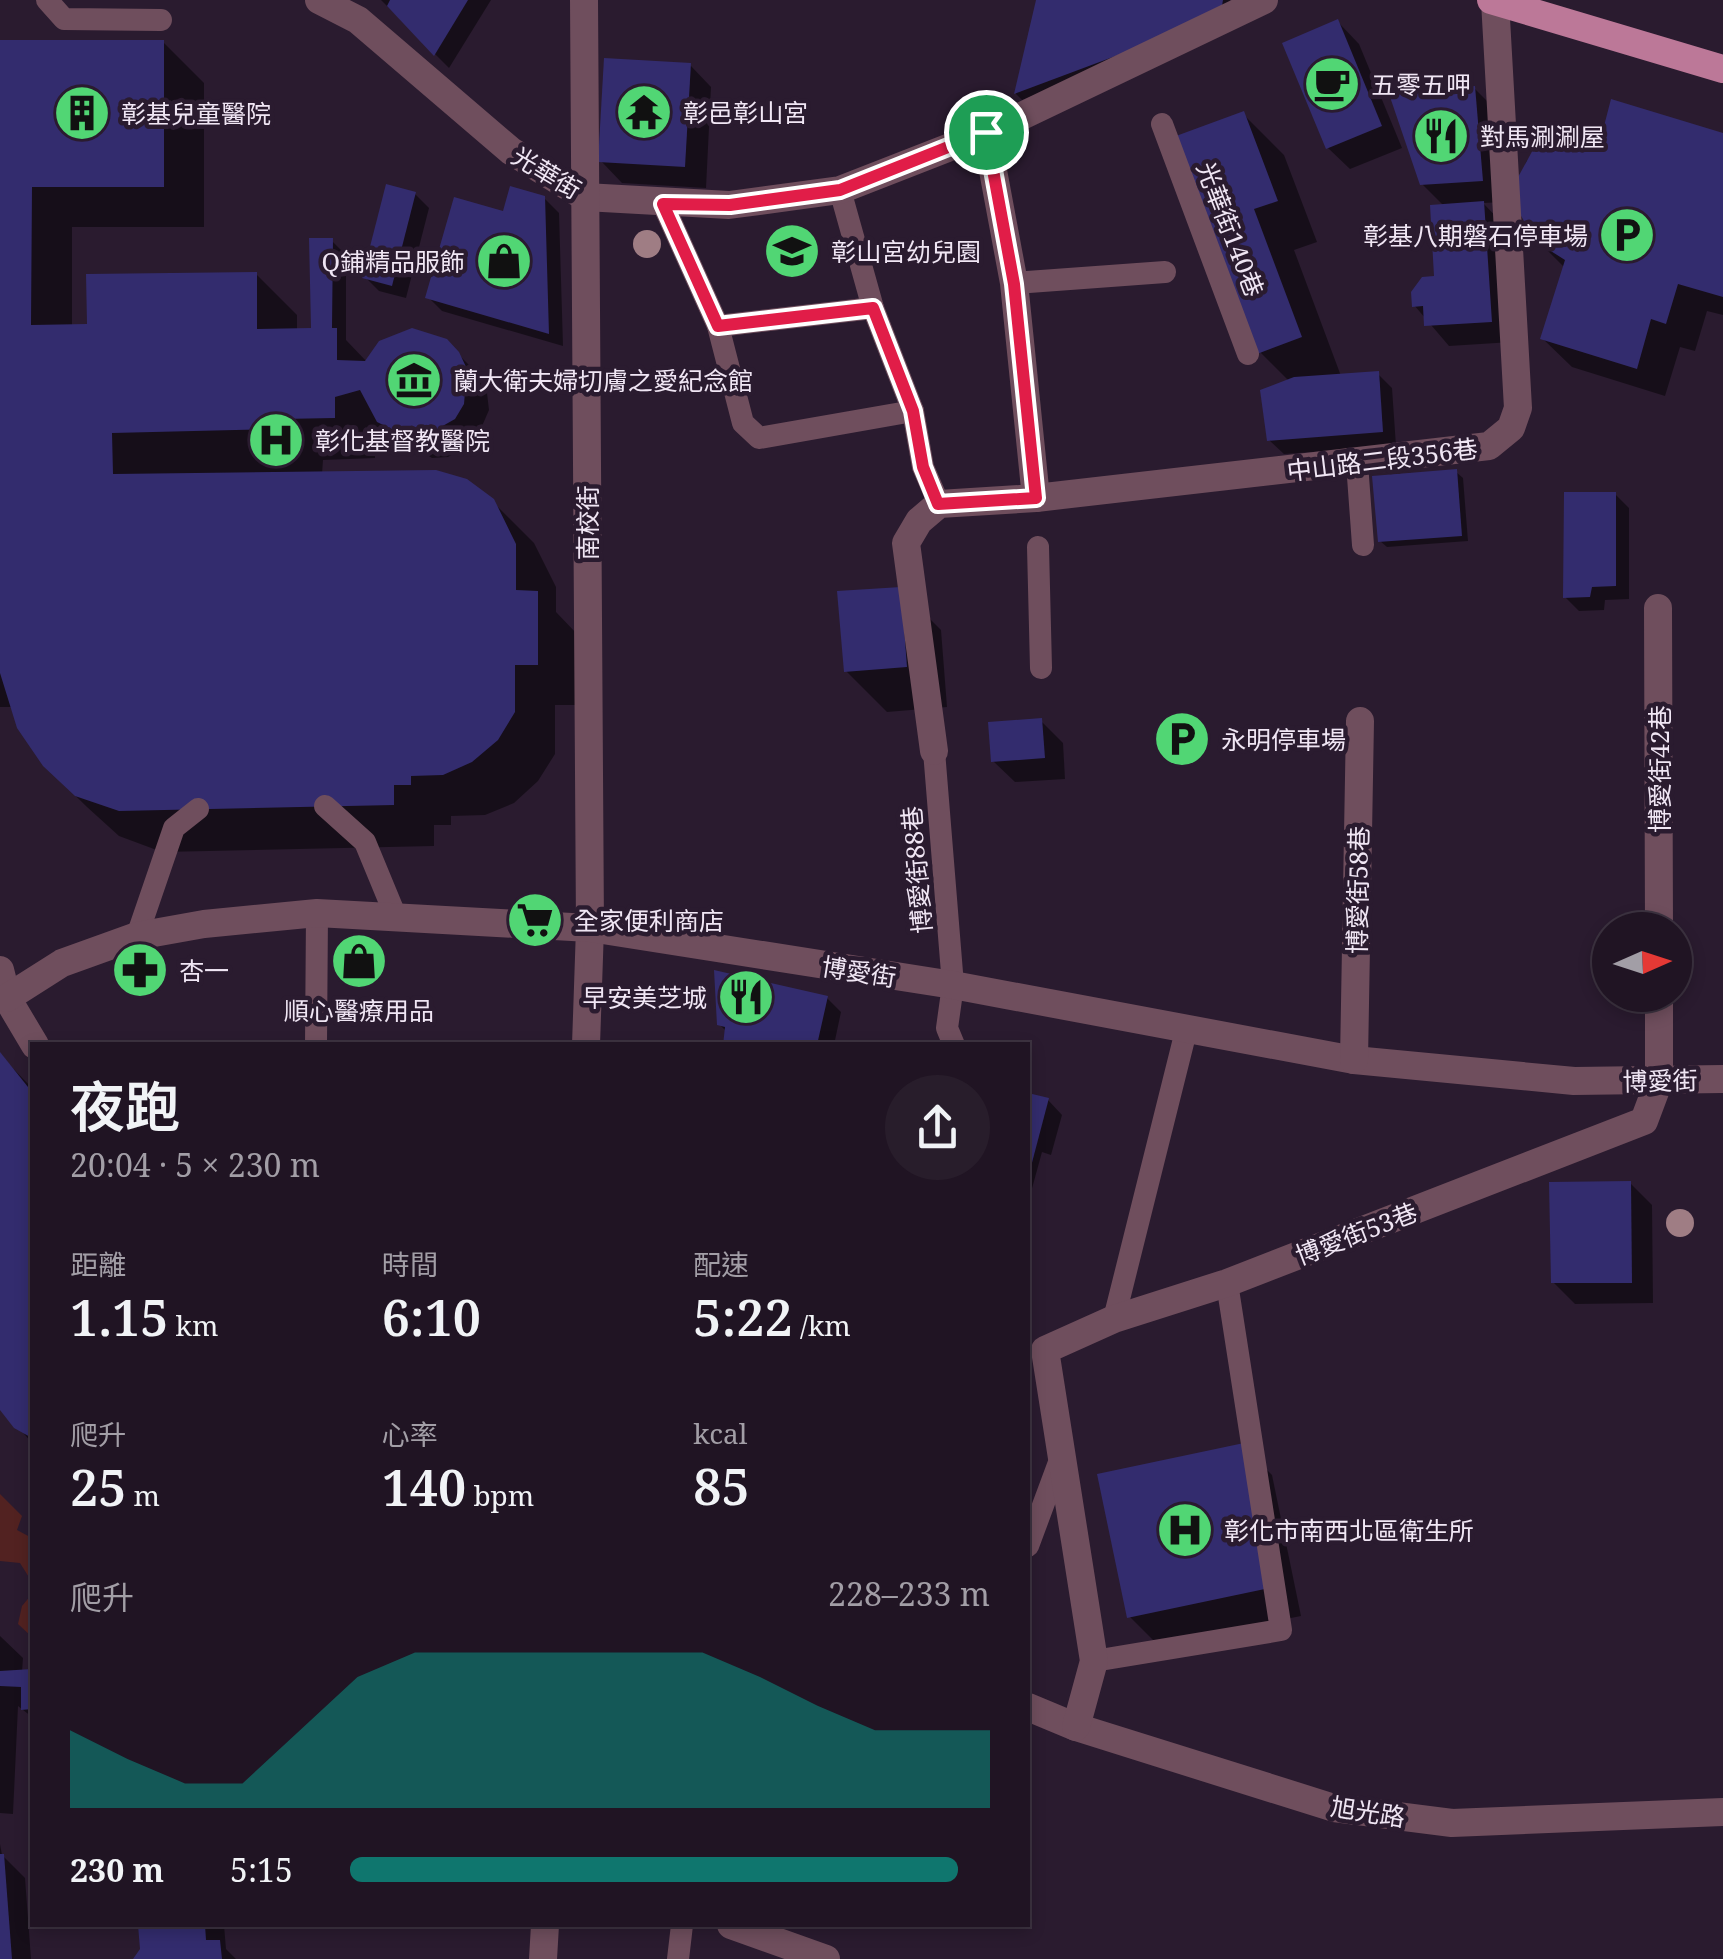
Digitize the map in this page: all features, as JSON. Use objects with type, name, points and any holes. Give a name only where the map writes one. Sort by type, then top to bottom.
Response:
[{"type":"main road","points":[[1493,0],[1723,68]]},
{"type":"street","name":"光華街","points":[[319,0],[358,20],[511,151],[585,197],[628,208],[730,205],[840,190],[986,132],[1264,0]]},
{"type":"street","name":"南校街","points":[[584,0],[590,928],[586,1042]]},
{"type":"street","name":"中山路二段356巷","points":[[938,504],[1036,498],[1489,446],[1512,428],[1518,408],[1493,0]]},
{"type":"street","points":[[986,132],[1014,284],[1036,498]]},
{"type":"street","points":[[934,751],[906,543],[918,521],[938,504]]},
{"type":"street","name":"博愛街42巷","points":[[1658,608],[1659,912]]},
{"type":"street","name":"博愛街58巷","points":[[1354,1060],[1360,721]]},
{"type":"street","name":"博愛街","points":[[2,998],[62,963],[138,936],[204,924],[318,913],[590,928],[953,986],[1354,1060],[1574,1081],[1723,1079]]},
{"type":"street","points":[[0,970],[2,998],[33,1042]]},
{"type":"street","points":[[1659,1012],[1659,1081]]},
{"type":"street","name":"博愛街53巷","points":[[1036,1345],[1227,1284],[1644,1121],[1659,1081]]},
{"type":"street","points":[[1036,1345],[1061,1458],[1094,1661],[1076,1727]]},
{"type":"street","name":"旭光路","points":[[1030,1708],[1076,1727],[1334,1808],[1452,1823],[1723,1812]]},
{"type":"street","points":[[543,1959],[545,1927]]},
{"type":"street","points":[[738,1927],[826,1959]]},
{"type":"lane","points":[[47,0],[64,19],[161,20]]},
{"type":"lane","name":"光華街140巷","points":[[1162,124],[1248,354]]},
{"type":"lane","points":[[840,190],[873,308],[913,411],[923,467],[938,504]]},
{"type":"lane","points":[[663,204],[718,326],[743,424],[759,438],[913,411]]},
{"type":"lane","points":[[1014,284],[1165,272]]},
{"type":"lane","points":[[718,326],[873,308]]},
{"type":"lane","points":[[1357,463],[1363,545]]},
{"type":"lane","points":[[1038,547],[1040,668]]},
{"type":"lane","name":"博愛街88巷","points":[[934,751],[953,986]]},
{"type":"lane","points":[[326,806],[366,842],[396,917]]},
{"type":"lane","points":[[138,936],[174,828],[198,809]]},
{"type":"lane","points":[[316,1042],[318,913]]},
{"type":"lane","points":[[953,986],[947,1028],[953,1042]]},
{"type":"lane","points":[[1114,1319],[1186,1031]]},
{"type":"lane","points":[[1094,1661],[1281,1630],[1227,1284]]},
{"type":"lane","points":[[1030,1541],[1061,1458]]},
{"type":"lane","points":[[678,1959],[682,1927]]},
{"type":"shaded area","points":[[0,1494],[22,1516],[17,1530],[30,1537],[30,1579],[20,1563],[0,1561]]},
{"type":"shaded area","points":[[30,1596],[30,1635],[18,1624],[22,1606]]},
{"type":"building","points":[[390,0],[468,0],[434,56],[387,6]]},
{"type":"building","points":[[1036,0],[1223,0],[1220,17],[1014,94]]},
{"type":"building","name":"五零五呷","points":[[1338,19],[1382,126],[1326,149],[1282,43]]},
{"type":"building","points":[[0,40],[164,40],[164,187],[32,187],[31,325],[87,324],[86,274],[257,272],[257,329],[311,328],[309,238],[333,238],[332,328],[337,328],[337,360],[365,361],[379,341],[412,328],[447,339],[459,352],[467,369],[464,404],[455,419],[425,436],[408,437],[377,422],[360,390],[335,397],[335,418],[282,419],[282,429],[112,433],[113,474],[436,470],[467,479],[494,499],[516,544],[516,590],[538,591],[538,665],[515,665],[515,712],[498,740],[472,762],[443,775],[411,776],[411,785],[394,785],[394,805],[119,811],[75,796],[43,766],[17,728],[0,673]]},
{"type":"building","name":"彰邑彰山宮","points":[[604,58],[691,63],[685,167],[598,162]]},
{"type":"building","name":"對馬涮涮屋","points":[[1475,86],[1483,181],[1420,185],[1388,91]]},
{"type":"building","name":"彰基八期磐石停車場","points":[[1611,99],[1723,133],[1723,297],[1678,284],[1666,324],[1651,319],[1637,369],[1540,339],[1565,260],[1535,241],[1519,212],[1517,179],[1535,146],[1567,126],[1604,126]]},
{"type":"building","points":[[1244,111],[1278,201],[1254,209],[1302,337],[1257,354],[1176,136]]},
{"type":"building","points":[[386,184],[416,192],[392,286],[362,278]]},
{"type":"building","points":[[510,186],[545,196],[549,334],[425,298],[454,197],[503,211]]},
{"type":"building","points":[[1484,201],[1492,322],[1424,326],[1423,306],[1412,307],[1411,292],[1422,277],[1434,276],[1430,205]]},
{"type":"building","points":[[1379,371],[1383,432],[1267,441],[1260,390],[1294,377]]},
{"type":"building","points":[[1457,469],[1462,536],[1378,542],[1372,476]]},
{"type":"building","points":[[1564,492],[1616,492],[1616,586],[1592,587],[1590,597],[1563,598]]},
{"type":"building","points":[[901,587],[907,667],[844,672],[837,591]]},
{"type":"building","points":[[1042,718],[1045,758],[991,762],[988,722]]},
{"type":"building","points":[[714,970],[828,996],[818,1042],[723,1042],[725,1027],[717,1025]]},
{"type":"building","points":[[0,1052],[30,1090],[30,1437],[14,1428],[0,1410]]},
{"type":"building","points":[[1030,1093],[1049,1098],[1030,1170]]},
{"type":"building","points":[[1631,1181],[1632,1283],[1551,1283],[1549,1182]]},
{"type":"building","name":"彰化市南西北區衛生所","points":[[1244,1443],[1274,1587],[1127,1618],[1097,1474]]},
{"type":"building","points":[[30,1669],[30,1709],[21,1710],[21,1687],[0,1686],[0,1671]]},
{"type":"building","points":[[0,1854],[4,1854],[12,1959],[0,1959]]},
{"type":"building","points":[[138,1927],[205,1927],[206,1940],[220,1940],[222,1959],[133,1959],[140,1949]]},
{"type":"place","name":"五零五呷","points":[[1332,84]]},
{"type":"place","name":"彰邑彰山宮","points":[[644,112]]},
{"type":"place","name":"彰基兒童醫院","points":[[82,113]]},
{"type":"place","name":"對馬涮涮屋","points":[[1441,136]]},
{"type":"place","name":"彰基八期磐石停車場","points":[[1627,235]]},
{"type":"place","name":"彰山宮幼兒園","points":[[792,251]]},
{"type":"place","name":"Q鋪精品服飾","points":[[504,261]]},
{"type":"place","name":"蘭大衛夫婦切膚之愛紀念館","points":[[414,380]]},
{"type":"place","name":"彰化基督教醫院","points":[[276,440]]},
{"type":"place","name":"永明停車場","points":[[1182,739]]},
{"type":"place","name":"全家便利商店","points":[[535,920]]},
{"type":"place","name":"順心醫療用品","points":[[359,961]]},
{"type":"place","name":"杏一","points":[[140,970]]},
{"type":"place","name":"早安美芝城","points":[[746,997]]},
{"type":"place","name":"彰化市南西北區衛生所","points":[[1185,1530]]},
{"type":"route","points":[[986,132],[1014,284],[1036,498],[938,504],[923,467],[913,411],[873,308],[718,326],[663,204],[730,205],[840,190],[986,132]]}]
